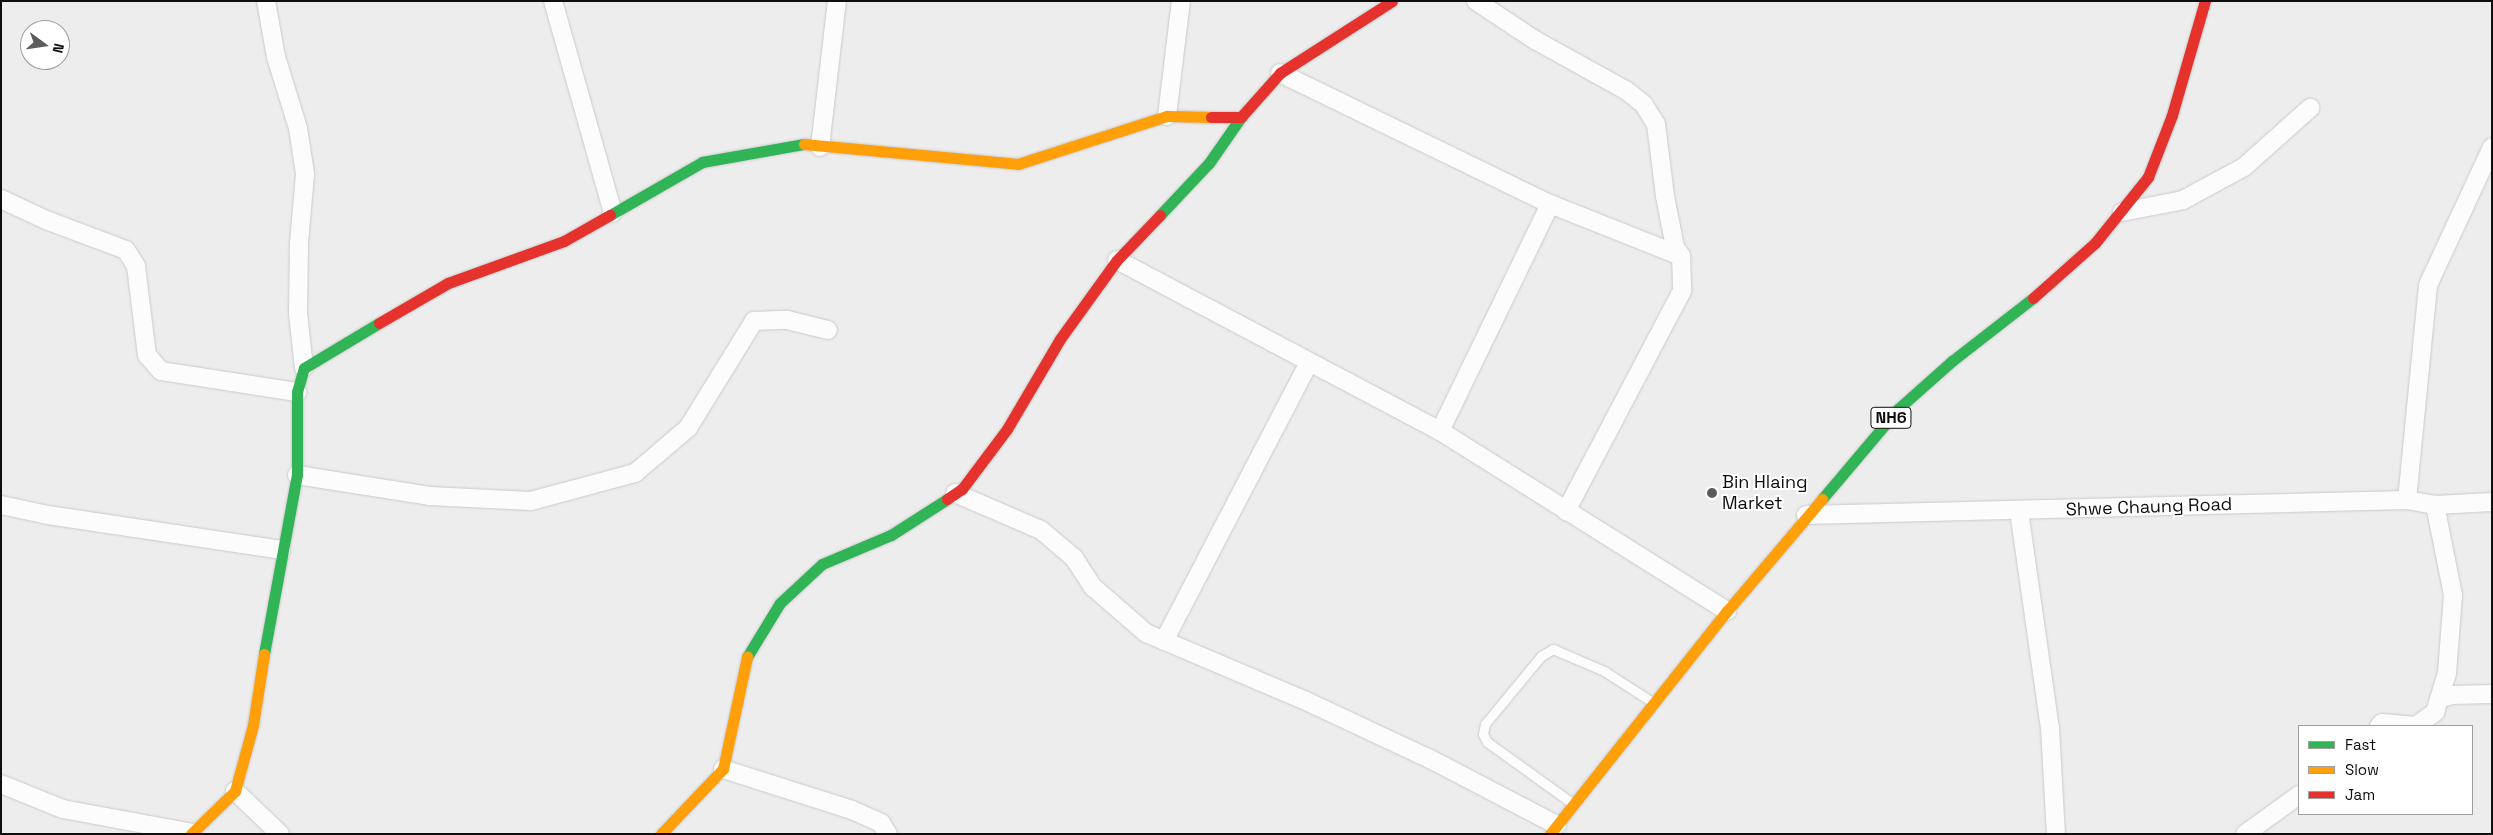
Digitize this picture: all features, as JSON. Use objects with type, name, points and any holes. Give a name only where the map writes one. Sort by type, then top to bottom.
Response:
[{"type":"main road","points":[[661,834],[723,770],[748,653],[780,603],[822,564],[891,536],[955,493],[1007,428],[1060,339],[1117,260],[1209,163],[1241,117],[1280,73],[1392,1]]},
{"type":"main road","name":"NH6","points":[[1553,829],[1727,611],[1806,515],[1899,408],[1952,361],[2006,322],[2095,244],[2122,212],[2148,177],[2172,114],[2205,1]]},
{"type":"main road","points":[[192,833],[234,791],[254,725],[281,550],[297,476],[297,392],[304,368],[448,284],[564,241],[702,162],[799,144],[1018,164],[1168,116],[1241,117]]},
{"type":"street","points":[[266,1],[276,57],[298,128],[305,174],[298,253],[298,313],[304,368]]},
{"type":"street","points":[[552,1],[613,213]]},
{"type":"street","points":[[820,147],[836,1]]},
{"type":"street","points":[[1168,116],[1181,1]]},
{"type":"street","points":[[1476,1],[1535,40],[1627,91],[1644,105],[1656,124],[1665,196],[1675,247],[1681,256],[1682,291],[1566,512]]},
{"type":"street","points":[[1280,73],[1550,204],[1681,256]]},
{"type":"street","points":[[2122,212],[2182,200],[2244,167],[2310,108]]},
{"type":"street","points":[[2408,500],[2428,284],[2492,147]]},
{"type":"street","points":[[1,199],[46,220],[126,250],[136,266],[146,355],[161,371],[297,392]]},
{"type":"street","points":[[1440,431],[1550,204]]},
{"type":"street","points":[[1117,260],[1440,431],[1566,512],[1727,611]]},
{"type":"street","points":[[297,476],[429,496],[531,501],[635,474],[688,428],[754,321],[787,320],[828,330]]},
{"type":"street","points":[[1164,641],[1309,362]]},
{"type":"street","points":[[955,493],[1041,530],[1074,558],[1093,588],[1121,614],[1146,633],[1430,759],[1553,829]]},
{"type":"street","name":"Shwe Chaung Road","points":[[1806,515],[2408,500],[2435,505],[2492,502]]},
{"type":"street","points":[[1,505],[48,515],[281,550]]},
{"type":"street","points":[[2416,725],[2435,712],[2447,674],[2453,595],[2435,505]]},
{"type":"street","points":[[2019,511],[2050,728],[2056,834]]},
{"type":"street","points":[[2439,699],[2452,695],[2492,694]]},
{"type":"street","points":[[2380,725],[2382,723],[2404,725]]},
{"type":"street","points":[[723,770],[852,810],[881,823],[888,834]]},
{"type":"street","points":[[1,784],[63,809],[192,833]]},
{"type":"street","points":[[234,791],[280,834]]},
{"type":"street","points":[[2245,834],[2298,795]]},
{"type":"lane","points":[[1573,804],[1487,742],[1482,734],[1485,724],[1541,656],[1553,649],[1604,671],[1653,702]]},
{"type":"traffic: fast","points":[[1160,215],[1209,163],[1241,117]]},
{"type":"traffic: fast","points":[[610,215],[702,162],[804,144]]},
{"type":"traffic: fast","points":[[1822,499],[1899,408],[1952,361],[2033,298]]},
{"type":"traffic: fast","points":[[264,654],[297,475],[297,392],[304,368],[379,323]]},
{"type":"traffic: fast","points":[[747,657],[780,603],[822,564],[891,535],[947,499]]},
{"type":"traffic: slow","points":[[804,144],[1018,164],[1167,116],[1211,117]]},
{"type":"traffic: slow","points":[[1550,834],[1727,611],[1822,499]]},
{"type":"traffic: slow","points":[[191,834],[235,791],[253,725],[264,654]]},
{"type":"traffic: slow","points":[[661,834],[723,769],[747,657]]},
{"type":"traffic: jam","points":[[1211,117],[1241,117],[1280,73],[1392,1]]},
{"type":"traffic: jam","points":[[2033,298],[2095,243],[2148,177],[2172,115],[2205,1]]},
{"type":"traffic: jam","points":[[379,323],[448,283],[564,241],[610,215]]},
{"type":"traffic: jam","points":[[947,499],[962,489],[1007,429],[1060,339],[1117,260],[1160,215]]},
{"type":"place","name":"Bin Hlaing Market","points":[[1712,493]]}]
